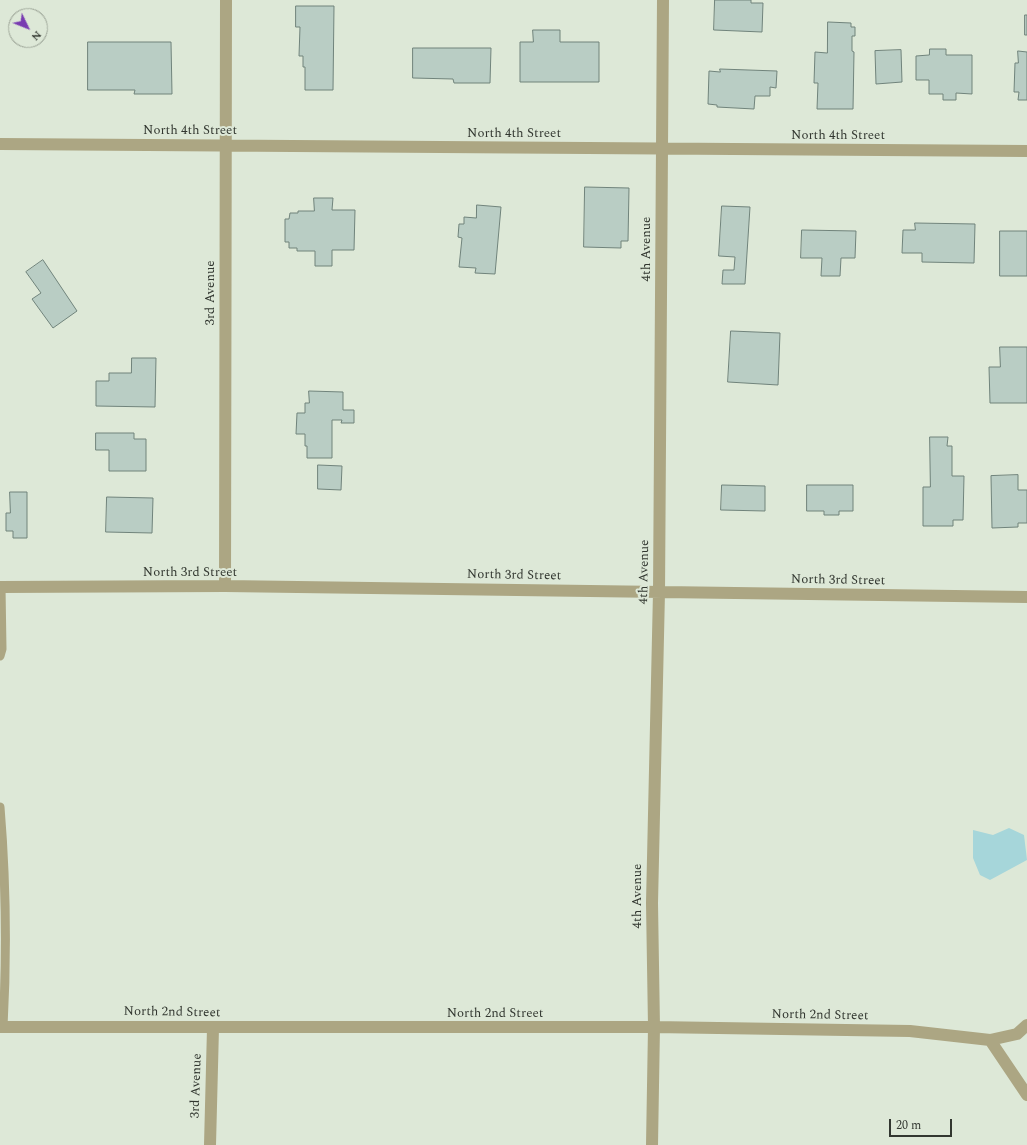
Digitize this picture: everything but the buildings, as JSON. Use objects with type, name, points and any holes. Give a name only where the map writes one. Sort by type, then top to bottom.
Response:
[{"type":"street","name":"3rd Avenue","points":[[226,0],[226,586]]},
{"type":"street","name":"4th Avenue","points":[[652,1145],[654,1027],[652,903],[659,592],[663,0]]},
{"type":"street","name":"North 4th Street","points":[[0,144],[1027,151]]},
{"type":"street","name":"North 3rd Street","points":[[1,587],[226,586],[1027,598]]},
{"type":"street","name":"North 2nd Street","points":[[1,1027],[654,1027],[910,1031],[990,1040],[1017,1034],[1027,1025]]},
{"type":"street","name":"3rd Avenue","points":[[210,1145],[213,1028]]},
{"type":"street","points":[[990,1040],[1027,1095]]},
{"type":"lane","points":[[0,656],[2,648],[1,587]]},
{"type":"lane","points":[[0,807],[3,848],[5,938],[1,1027]]},
{"type":"water","points":[[1009,828],[1024,835],[1027,860],[990,880],[980,875],[973,858],[973,830],[993,835]]}]
